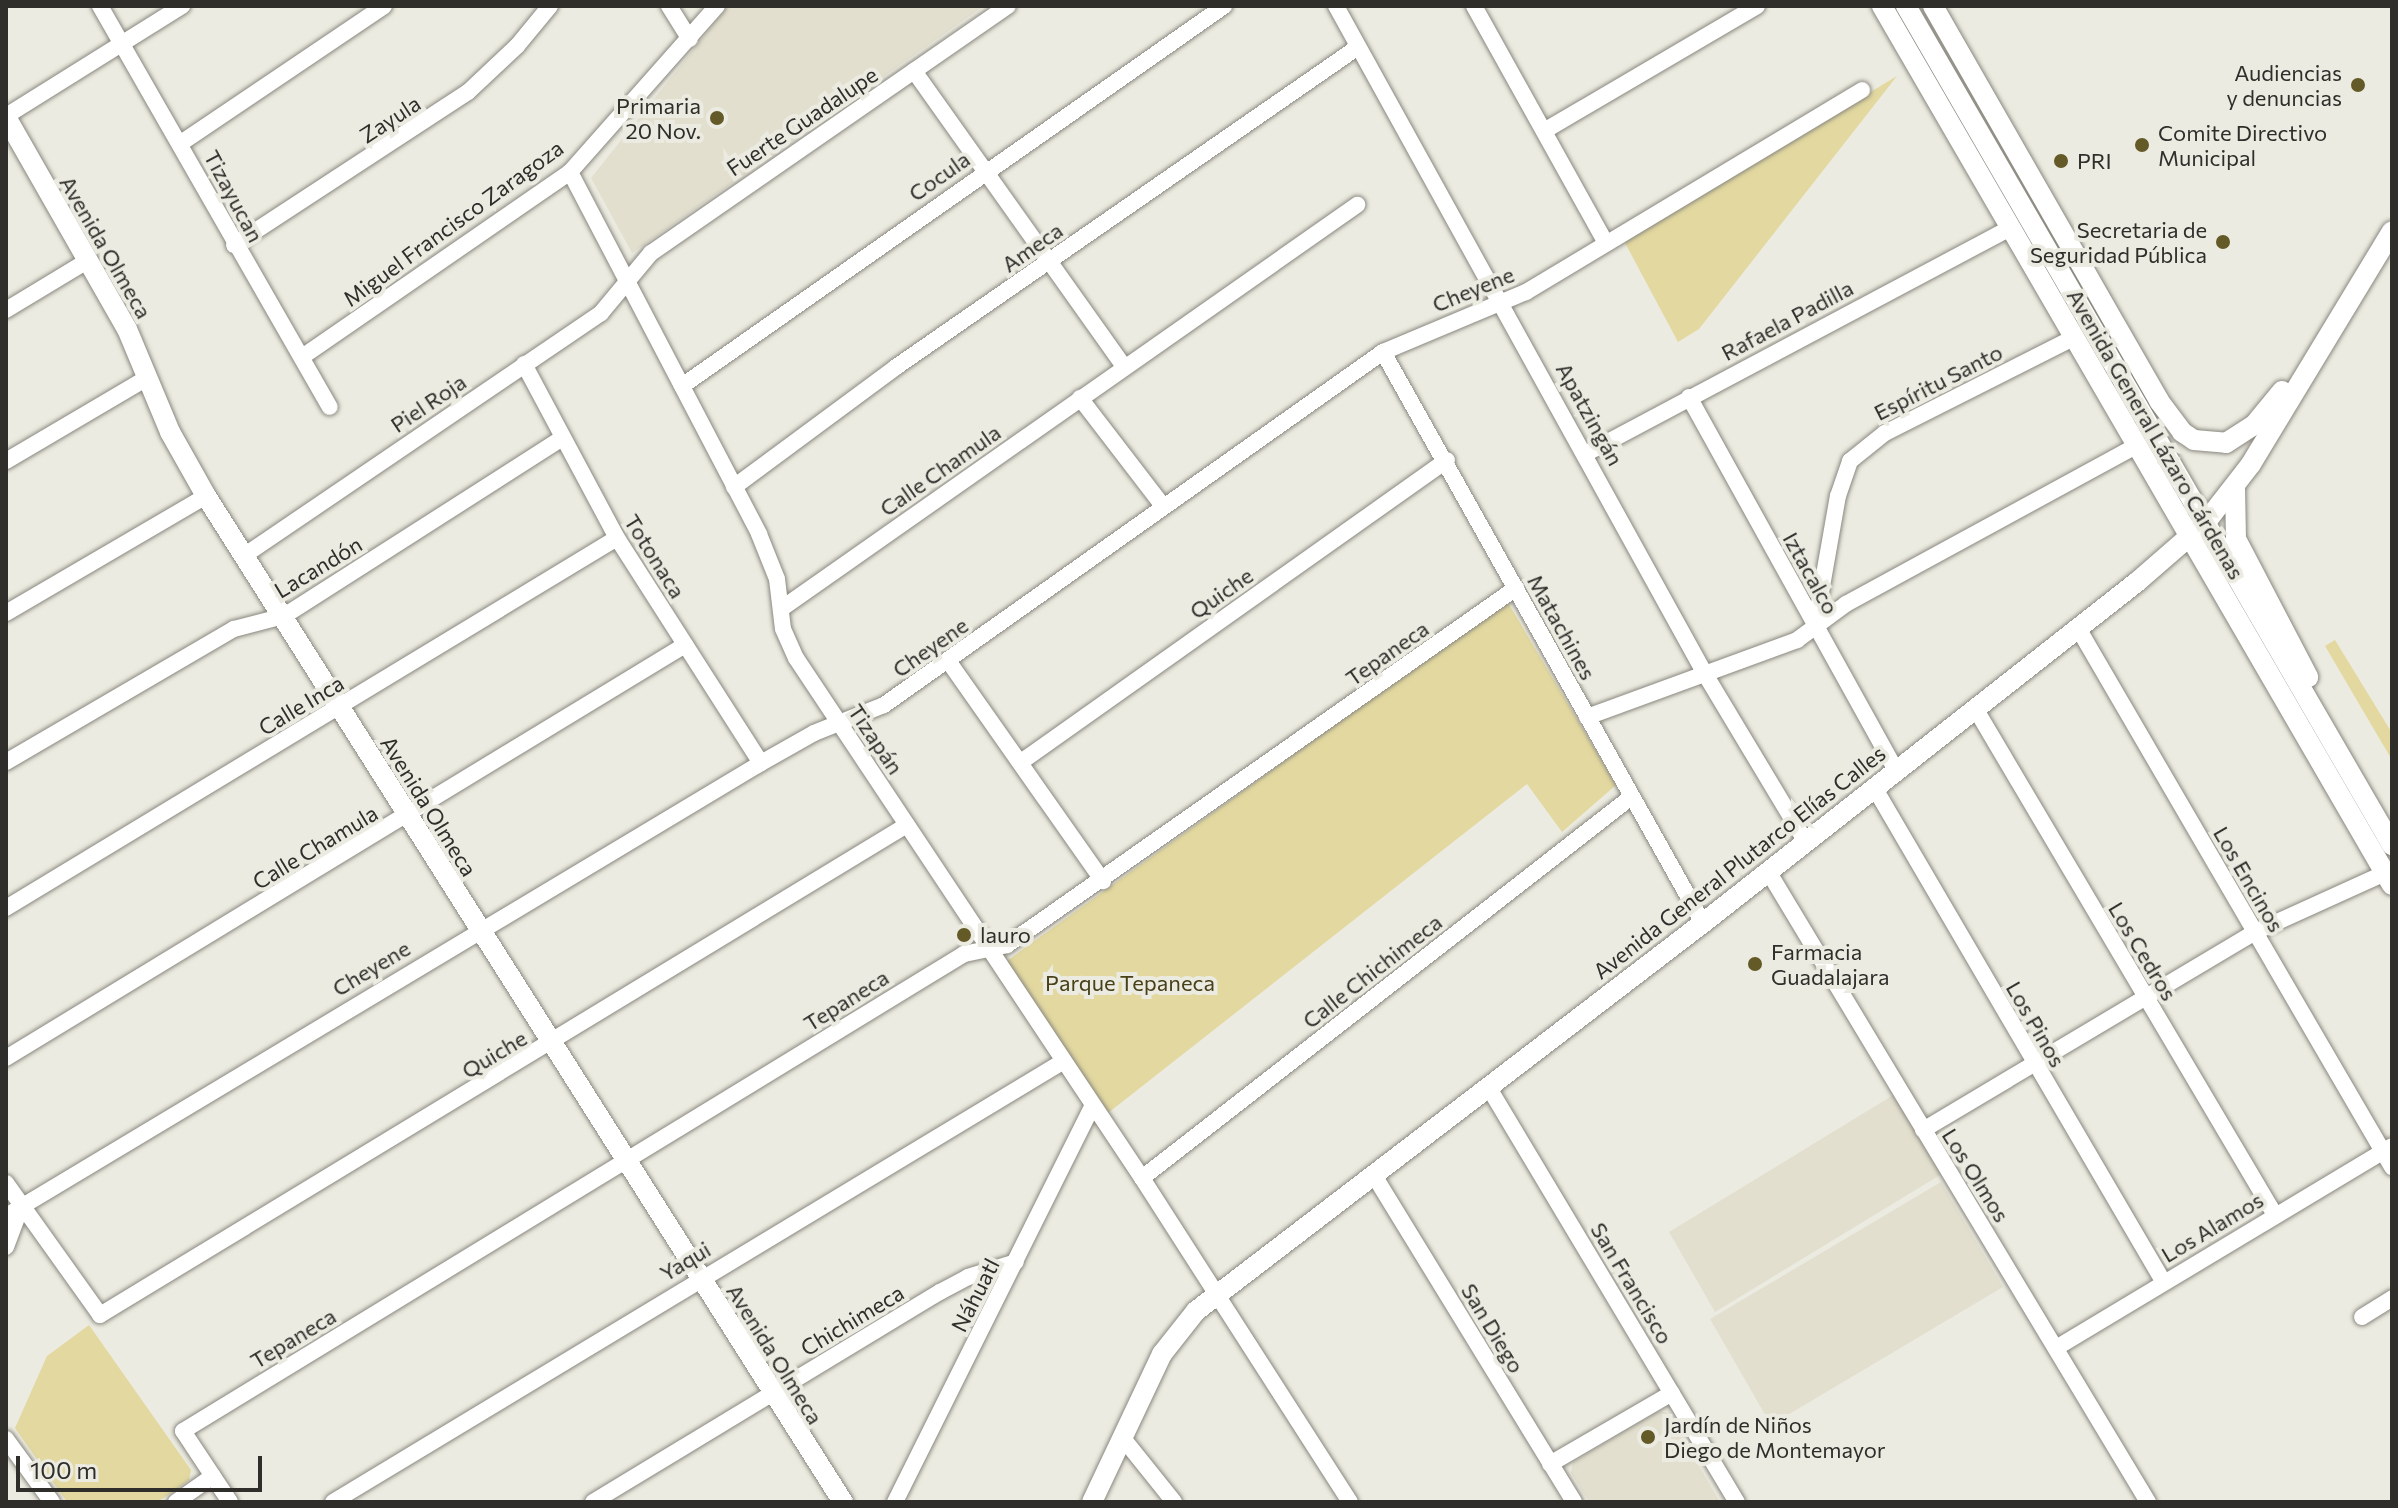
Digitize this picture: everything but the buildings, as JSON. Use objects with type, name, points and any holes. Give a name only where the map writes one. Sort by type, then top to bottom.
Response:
[{"type":"street","name":"Tizayucan","points":[[100,6],[181,143],[234,245],[330,407]]},
{"type":"street","points":[[6,117],[182,6]]},
{"type":"street","points":[[181,143],[384,6]]},
{"type":"street","name":"Zayula","points":[[234,245],[468,92],[506,58],[550,6]]},
{"type":"street","points":[[669,6],[690,39]]},
{"type":"street","name":"Miguel Francisco Zaragoza","points":[[302,357],[570,172],[717,6]]},
{"type":"street","name":"Fuerte Guadalupe","points":[[627,280],[651,253],[1008,6]]},
{"type":"street","name":"Cocula","points":[[682,386],[983,172],[1224,6]]},
{"type":"street","name":"Apatzingán","points":[[1336,6],[1587,453],[1705,674],[1806,842]]},
{"type":"street","points":[[1544,131],[1757,6]]},
{"type":"street","name":"Avenida General Lázaro Cárdenas","points":[[1882,6],[2188,539],[2388,879]]},
{"type":"street","name":"Avenida General Lázaro Cárdenas","points":[[1906,6],[2392,845]]},
{"type":"street","points":[[1933,6],[2170,418],[2194,440],[2210,444],[2226,443],[2254,425],[2329,332]]},
{"type":"street","points":[[1482,9],[1605,241]]},
{"type":"street","name":"Ameca","points":[[734,487],[1047,263],[1358,47]]},
{"type":"street","points":[[914,71],[1047,263],[1124,366]]},
{"type":"street","name":"Cheyene","points":[[6,1216],[477,930],[761,763],[838,724],[884,705],[949,662],[1163,506],[1383,352],[1502,303],[1862,90]]},
{"type":"street","name":"Avenida Olmeca","points":[[6,117],[127,329],[147,378],[206,496],[624,1163],[843,1502]]},
{"type":"street","points":[[2015,195],[2022,163]]},
{"type":"street","name":"Tizapán","points":[[570,172],[773,564],[789,645],[987,949],[1142,1178],[1350,1502]]},
{"type":"street","name":"Calle Chamula","points":[[781,609],[1357,205]]},
{"type":"street","name":"Rafaela Padilla","points":[[1587,453],[2009,229]]},
{"type":"street","name":"Avenida General Plutarco Elías Calles","points":[[1092,1502],[1172,1338],[1216,1296],[1703,923],[2078,628],[2206,522],[2235,487],[2392,231]]},
{"type":"street","points":[[6,310],[87,261]]},
{"type":"street","name":"Piel Roja","points":[[245,555],[601,313],[627,280]]},
{"type":"street","points":[[2095,334],[2099,294]]},
{"type":"street","name":"Espíritu Santo","points":[[1815,626],[1850,461],[1885,433],[2073,338]]},
{"type":"street","name":"Matachines","points":[[1383,352],[1447,460],[1630,798],[1703,923]]},
{"type":"street","name":"Totonaca","points":[[524,364],[561,439],[617,538],[761,763]]},
{"type":"street","points":[[6,461],[147,378]]},
{"type":"street","name":"Iztacalco","points":[[1689,397],[1895,769]]},
{"type":"street","points":[[1080,398],[1163,506]]},
{"type":"street","name":"Lacandón","points":[[6,762],[234,629],[284,616],[561,439]]},
{"type":"street","points":[[1587,717],[1777,649],[1846,604],[2136,446]]},
{"type":"street","name":"Quiche","points":[[1021,762],[1447,460]]},
{"type":"street","points":[[2235,487],[2236,539],[2301,662],[2326,730]]},
{"type":"street","points":[[6,613],[206,496]]},
{"type":"street","name":"Calle Inca","points":[[6,908],[617,538]]},
{"type":"street","name":"Tepaneca","points":[[213,1476],[183,1431],[964,954],[1007,945],[1103,881],[1516,588]]},
{"type":"street","name":"Los Encinos","points":[[2078,628],[2255,932],[2387,1148],[2392,1167]]},
{"type":"street","name":"Calle Chamula","points":[[6,1058],[409,816],[685,645]]},
{"type":"street","points":[[949,662],[1103,881]]},
{"type":"street","name":"Los Cedros","points":[[1975,708],[2275,1215]]},
{"type":"street","name":"Los Pinos","points":[[1874,787],[2163,1281]]},
{"type":"street","name":"Calle Chichimeca","points":[[1142,1178],[1630,798]]},
{"type":"street","name":"Quiche","points":[[21,1207],[100,1315],[551,1045],[907,825]]},
{"type":"street","name":"Los Olmos","points":[[1768,871],[2148,1502]]},
{"type":"street","points":[[1923,1130],[2255,932],[2388,879]]},
{"type":"street","name":"Yaqui","points":[[333,1502],[699,1278],[1062,1062]]},
{"type":"street","name":"San Francisco","points":[[1489,1088],[1737,1502]]},
{"type":"street","name":"Náhuatl","points":[[895,1502],[1092,1107]]},
{"type":"street","name":"Los Alamos","points":[[2056,1348],[2387,1148]]},
{"type":"street","name":"San Diego","points":[[1375,1177],[1574,1502]]},
{"type":"street","points":[[6,1183],[21,1207],[6,1247]]},
{"type":"street","name":"Chichimeca","points":[[593,1502],[968,1277],[1016,1262]]},
{"type":"street","points":[[2362,1317],[2392,1298]]},
{"type":"street","points":[[1550,1464],[1672,1393]]},
{"type":"street","points":[[1122,1437],[1174,1502]]},
{"type":"street","points":[[6,1439],[52,1502]]},
{"type":"street","points":[[176,1502],[213,1476],[230,1502]]},
{"type":"shaded area","points":[[728,6],[984,6],[632,253],[591,178]]},
{"type":"shaded area","points":[[1895,1094],[1945,1172],[1715,1312],[1669,1232]]},
{"type":"shaded area","points":[[1941,1182],[2003,1287],[1771,1425],[1710,1319]]},
{"type":"shaded area","name":"Jardín de Niños Diego de Montemayor","points":[[1659,1411],[1668,1413],[1720,1502],[1589,1502],[1571,1473],[1573,1462]]},
{"type":"green space","points":[[1897,76],[1699,329],[1678,342],[1624,241]]},
{"type":"green space","name":"Parque Tepaneca","points":[[1507,601],[1616,785],[1562,832],[1527,784],[1108,1113],[1004,963]]},
{"type":"green space","points":[[2335,640],[2392,733],[2392,760],[2325,646]]},
{"type":"green space","points":[[89,1325],[191,1470],[189,1480],[158,1502],[67,1502],[15,1428],[47,1356]]},
{"type":"place","name":"Audiencias y denuncias","points":[[2358,85]]},
{"type":"place","name":"Primaria 20 Nov.","points":[[717,118]]},
{"type":"place","name":"Comite Directivo Municipal","points":[[2142,145]]},
{"type":"place","name":"PRI","points":[[2061,161]]},
{"type":"place","name":"Secretaria de Seguridad Pública","points":[[2223,242]]},
{"type":"place","name":"lauro","points":[[964,935]]},
{"type":"place","name":"Farmacia Guadalajara","points":[[1755,964]]},
{"type":"place","name":"Jardín de Niños Diego de Montemayor","points":[[1648,1437]]}]
